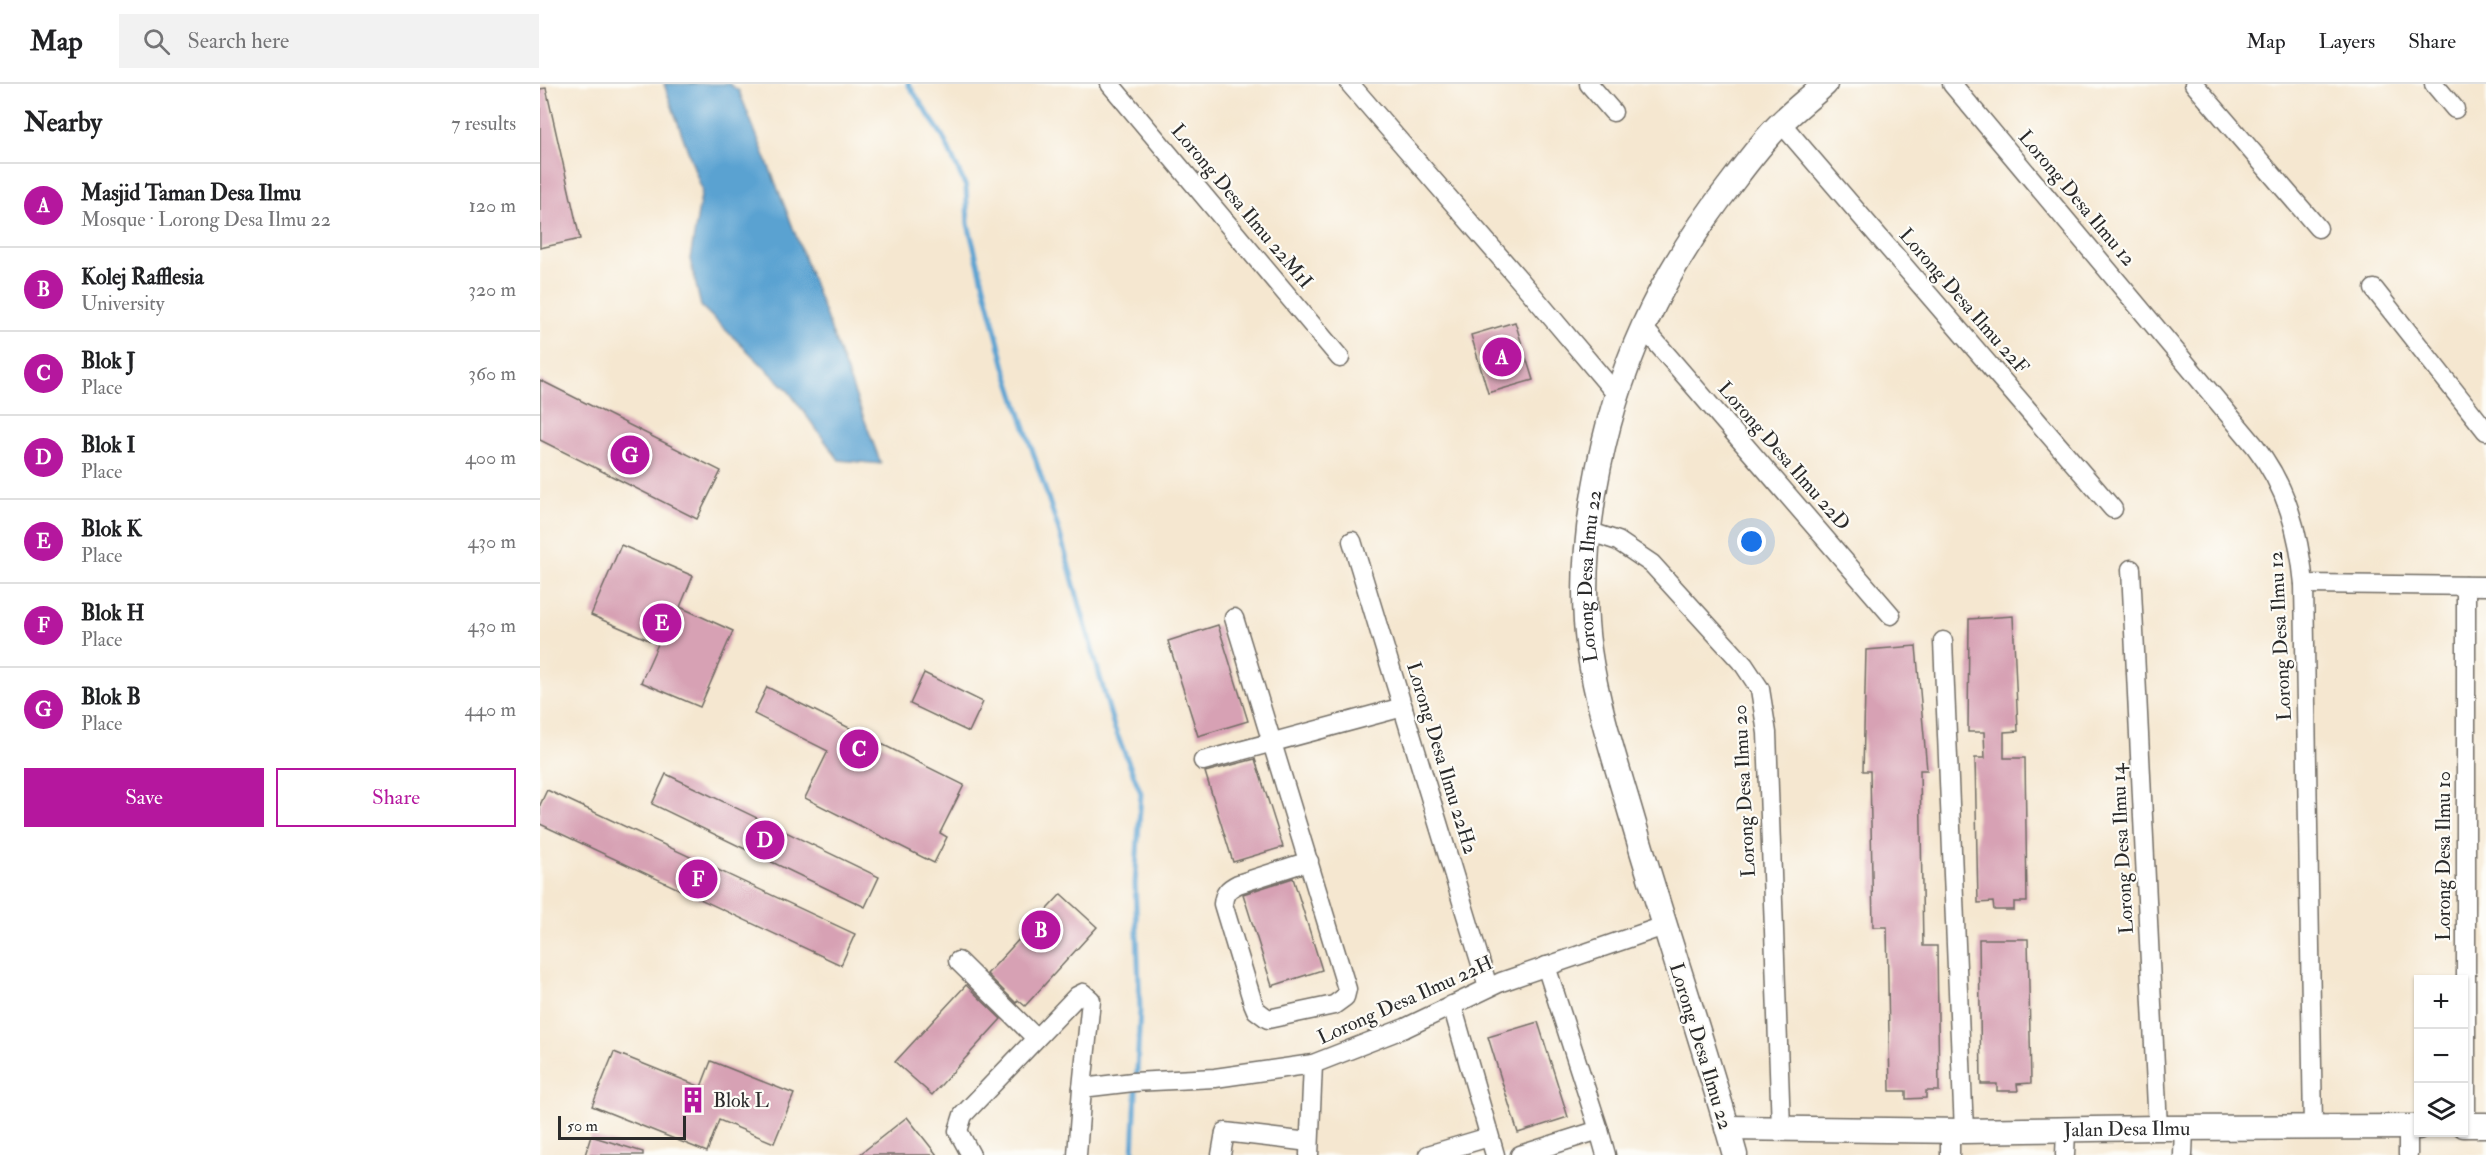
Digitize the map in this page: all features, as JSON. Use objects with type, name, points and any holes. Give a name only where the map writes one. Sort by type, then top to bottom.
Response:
[{"type":"street","name":"Lorong Desa Ilmu 22M1I","points":[[1110,84],[1340,358]]},
{"type":"street","points":[[1350,84],[1531,292],[1617,395]]},
{"type":"street","points":[[1589,84],[1612,112]]},
{"type":"street","name":"Lorong Desa Ilmu 22","points":[[1735,1155],[1607,733],[1589,650],[1586,610],[1588,531],[1605,436],[1617,395],[1642,326],[1669,273],[1692,236],[1737,176],[1781,123],[1825,84]]},
{"type":"street","name":"Lorong Desa Ilmu 12","points":[[1952,84],[2267,461],[2278,479],[2294,520],[2304,584],[2313,1127]]},
{"type":"street","points":[[2194,84],[2318,228]]},
{"type":"street","points":[[2434,84],[2455,109]]},
{"type":"street","name":"Lorong Desa Ilmu 22F","points":[[1781,123],[2113,509]]},
{"type":"street","points":[[2374,289],[2486,431]]},
{"type":"street","name":"Lorong Desa Ilmu 22D","points":[[1642,326],[1892,615]]},
{"type":"street","name":"Lorong Desa Ilmu 20","points":[[1588,531],[1618,541],[1652,564],[1744,665],[1760,689],[1767,733],[1781,1128]]},
{"type":"street","name":"Lorong Desa Ilmu 22H2","points":[[1353,541],[1488,987]]},
{"type":"street","name":"Lorong Desa Ilmu 14","points":[[2131,569],[2158,1128]]},
{"type":"street","points":[[2304,584],[2486,586]]},
{"type":"street","name":"Lorong Desa Ilmu 10","points":[[2466,586],[2472,1125]]},
{"type":"street","points":[[1234,618],[1309,861],[1347,993],[1341,1002],[1334,1005],[1268,1019],[1257,1010],[1253,1003],[1223,904],[1224,898],[1230,887],[1309,861]]},
{"type":"street","points":[[1943,641],[1954,1139]]},
{"type":"street","points":[[1203,761],[1403,707]]},
{"type":"street","name":"Lorong Desa Ilmu 22H","points":[[1082,1088],[1133,1082],[1184,1081],[1313,1064],[1381,1039],[1488,987],[1664,926]]},
{"type":"street","points":[[958,961],[1036,1038]]},
{"type":"street","points":[[1546,966],[1606,1155]]},
{"type":"street","points":[[971,1155],[959,1137],[960,1119],[1080,993],[1090,998],[1077,1155]]},
{"type":"street","points":[[1452,1005],[1495,1155]]},
{"type":"street","points":[[1221,1155],[1225,1132],[1309,1149],[1313,1064]]},
{"type":"street","points":[[2408,1155],[2413,1127]]},
{"type":"street","name":"Jalan Desa Ilmu","points":[[1727,1128],[1781,1128],[1954,1139],[2066,1130],[2413,1127]]},
{"type":"street","points":[[2183,1155],[2184,1128]]},
{"type":"street","points":[[1520,1155],[1599,1130]]},
{"type":"street","points":[[2065,1155],[2066,1130]]},
{"type":"street","points":[[1428,1155],[1489,1137]]},
{"type":"water","points":[[664,84],[729,84],[739,91],[789,217],[881,464],[839,460],[787,389],[701,306],[690,259],[702,190]]},
{"type":"building","points":[[546,88],[580,239],[540,248],[540,89]]},
{"type":"building","points":[[1515,322],[1533,380],[1488,393],[1471,335]]},
{"type":"building","points":[[540,380],[721,471],[697,519],[540,440]]},
{"type":"building","points":[[621,545],[693,576],[680,607],[733,631],[700,707],[641,682],[658,644],[591,615]]},
{"type":"building","points":[[2013,616],[2018,731],[2004,732],[2004,758],[2025,758],[2027,902],[2014,902],[2014,910],[1994,910],[1993,902],[1978,903],[1975,758],[1985,758],[1984,732],[1968,732],[1969,619]]},
{"type":"building","points":[[1218,625],[1248,721],[1198,736],[1168,641]]},
{"type":"building","points":[[1916,646],[1927,770],[1920,770],[1923,946],[1937,946],[1939,1091],[1926,1091],[1926,1098],[1906,1099],[1906,1091],[1890,1091],[1887,927],[1873,927],[1870,771],[1863,771],[1866,650]]},
{"type":"building","points":[[924,673],[983,702],[969,732],[910,704]]},
{"type":"building","points":[[767,687],[964,785],[940,833],[947,837],[934,863],[805,798],[828,751],[754,714]]},
{"type":"building","points":[[1255,759],[1283,847],[1233,862],[1205,772]]},
{"type":"building","points":[[666,774],[879,877],[865,907],[652,804]]},
{"type":"building","points":[[547,790],[855,934],[841,965],[540,824],[540,805]]},
{"type":"building","points":[[1293,878],[1322,970],[1272,986],[1243,894]]},
{"type":"building","points":[[1061,894],[1097,927],[1025,1006],[1018,1000],[1016,1003],[987,974]]},
{"type":"building","points":[[1979,939],[2028,939],[2031,1083],[2017,1084],[2018,1091],[1997,1091],[1997,1084],[1981,1084]]},
{"type":"building","points":[[966,985],[1001,1019],[932,1095],[895,1062]]},
{"type":"building","points":[[1538,1022],[1568,1117],[1518,1133],[1488,1037]]},
{"type":"building","name":"Blok L","points":[[614,1052],[701,1087],[711,1061],[794,1094],[774,1143],[719,1120],[707,1152],[592,1106]]},
{"type":"building","points":[[907,1117],[937,1155],[859,1155]]},
{"type":"building","points":[[591,1136],[643,1152],[643,1155],[585,1155]]},
{"type":"waterway","points":[[908,84],[942,135],[966,187],[968,224],[1005,367],[1059,531],[1114,727],[1141,793],[1135,884],[1140,1009],[1133,1155]]},
{"type":"place","name":"Masjid Taman Desa Ilmu","points":[[1502,357]]},
{"type":"place","name":"Blok B","points":[[630,455]]},
{"type":"place","name":"Blok K","points":[[662,623]]},
{"type":"place","name":"Blok J","points":[[859,749]]},
{"type":"place","name":"Blok I","points":[[765,840]]},
{"type":"place","name":"Blok H","points":[[698,879]]},
{"type":"place","name":"Kolej Rafflesia","points":[[1041,930]]},
{"type":"place","name":"Blok L","points":[[693,1100]]}]
